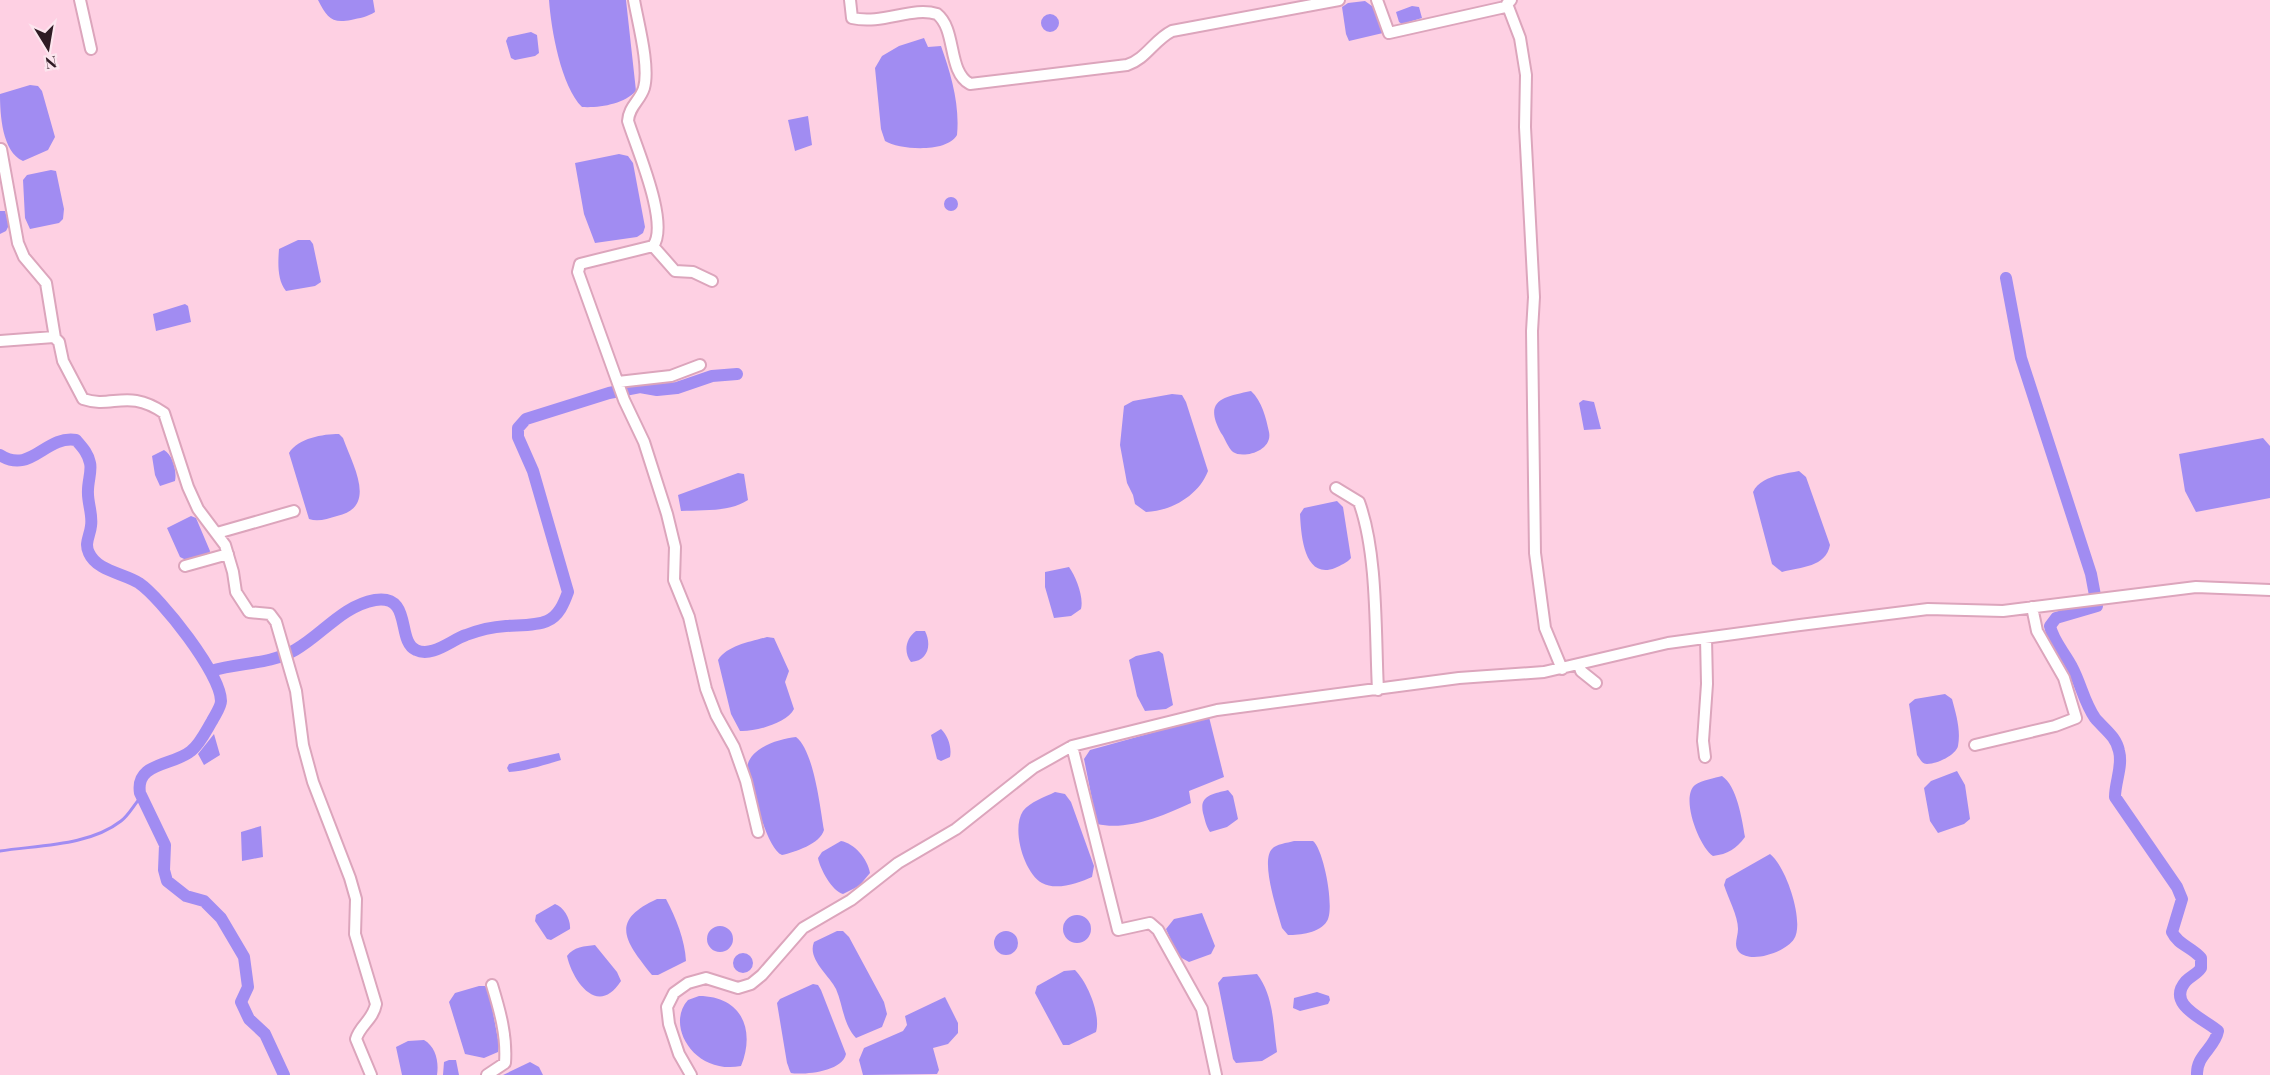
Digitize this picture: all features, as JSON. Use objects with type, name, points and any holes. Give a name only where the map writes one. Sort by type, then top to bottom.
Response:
[{"type":"street","points":[[80,0],[91,49]]},
{"type":"street","points":[[634,0],[645,71],[644,87],[629,111],[628,121],[651,186],[657,221],[657,240],[653,246],[580,264],[578,272],[624,400],[644,442],[675,547],[674,580],[689,617],[706,688],[716,715],[734,747],[746,781],[758,832]]},
{"type":"street","points":[[850,0],[852,18],[867,21],[917,13],[937,14],[946,26],[961,74],[970,84],[1127,65],[1137,62],[1161,37],[1172,31],[1339,0]]},
{"type":"street","points":[[1377,0],[1389,33],[1509,2],[1520,38],[1526,75],[1525,127],[1534,297],[1532,340],[1535,554],[1545,628],[1562,669]]},
{"type":"street","points":[[1,149],[18,243],[24,257],[46,283],[55,338],[83,399],[91,402],[133,399],[155,406],[164,413],[195,502],[217,533],[228,554],[241,603],[249,612],[270,614],[276,622],[296,691],[303,745],[310,773],[356,899],[354,934],[376,1004],[374,1015],[360,1029],[356,1039],[371,1075]]},
{"type":"street","points":[[653,246],[675,271],[693,272],[712,281]]},
{"type":"street","points":[[0,341],[55,338]]},
{"type":"street","points":[[619,383],[671,376],[700,364]]},
{"type":"street","points":[[1336,488],[1359,502],[1365,525],[1371,564],[1378,690]]},
{"type":"street","points":[[217,533],[294,512]]},
{"type":"street","points":[[185,566],[228,554]]},
{"type":"street","points":[[691,1075],[679,1054],[669,1024],[667,1007],[674,993],[688,983],[706,978],[738,988],[751,984],[762,975],[803,928],[851,900],[898,863],[956,829],[1033,768],[1072,746],[1217,710],[1459,678],[1562,669],[1643,648],[1928,609],[1987,612],[2196,587],[2270,590]]},
{"type":"street","points":[[1975,744],[2055,726],[2076,718],[2064,678],[2037,631],[2032,607]]},
{"type":"street","points":[[1705,756],[1703,741],[1707,684],[1706,638]]},
{"type":"street","points":[[1579,665],[1581,671],[1596,683]]},
{"type":"street","points":[[1072,746],[1118,930],[1150,923],[1158,930],[1202,1009],[1216,1075]]},
{"type":"street","points":[[487,1075],[505,1063],[506,1054],[503,1022],[492,985]]},
{"type":"shaded area","points":[[318,0],[373,0],[375,12],[360,18],[334,20],[327,15]]},
{"type":"shaded area","points":[[549,0],[626,0],[636,91],[625,99],[611,104],[582,107],[568,86],[558,56]]},
{"type":"shaded area","points":[[1365,1],[1376,9],[1383,33],[1349,41],[1342,7],[1348,3]]},
{"type":"shaded area","points":[[1412,6],[1419,7],[1422,18],[1402,24],[1399,22],[1396,12]]},
{"type":"shaded area","points":[[1050,14],[1056,17],[1059,23],[1056,29],[1050,32],[1044,29],[1041,23],[1044,17]]},
{"type":"shaded area","points":[[531,32],[537,35],[539,53],[515,60],[511,58],[506,41],[508,37]]},
{"type":"shaded area","points":[[924,38],[928,47],[941,46],[945,57],[956,101],[957,135],[952,141],[934,147],[912,148],[892,144],[885,141],[881,129],[875,68],[882,56],[899,46]]},
{"type":"shaded area","points":[[30,85],[38,86],[42,91],[55,137],[48,150],[23,161],[16,156],[6,141],[0,94]]},
{"type":"shaded area","points":[[808,116],[812,145],[795,151],[788,120]]},
{"type":"shaded area","points":[[619,154],[628,156],[633,163],[645,227],[643,233],[637,237],[595,243],[584,214],[575,163]]},
{"type":"shaded area","points":[[56,171],[64,209],[63,219],[59,223],[30,229],[25,218],[23,180],[27,175]]},
{"type":"shaded area","points":[[951,197],[956,199],[958,204],[956,209],[951,211],[946,209],[944,204],[946,199]]},
{"type":"shaded area","points":[[0,211],[5,211],[9,225],[6,231],[0,234]]},
{"type":"shaded area","points":[[298,240],[310,240],[313,244],[321,282],[315,286],[286,291],[278,265],[279,249]]},
{"type":"shaded area","points":[[185,304],[188,306],[191,322],[156,331],[153,314]]},
{"type":"shaded area","points":[[1251,391],[1263,410],[1269,439],[1262,449],[1256,452],[1238,454],[1231,450],[1221,433],[1216,422],[1215,407],[1224,398]]},
{"type":"shaded area","points":[[1172,394],[1182,395],[1186,402],[1208,471],[1198,487],[1183,500],[1165,509],[1146,512],[1135,504],[1127,483],[1120,445],[1124,406],[1133,401]]},
{"type":"shaded area","points":[[1583,400],[1594,402],[1601,429],[1584,430],[1579,403]]},
{"type":"shaded area","points":[[339,434],[343,438],[359,484],[360,495],[357,504],[349,511],[337,516],[319,520],[309,519],[289,453],[305,440]]},
{"type":"shaded area","points":[[2263,438],[2270,446],[2270,498],[2196,512],[2185,491],[2179,454]]},
{"type":"shaded area","points":[[164,450],[172,460],[175,481],[160,486],[155,475],[152,456]]},
{"type":"shaded area","points":[[1799,471],[1806,477],[1830,545],[1828,552],[1818,562],[1782,572],[1772,564],[1753,492],[1761,482],[1767,479]]},
{"type":"shaded area","points":[[738,473],[744,474],[748,500],[733,507],[681,511],[678,495]]},
{"type":"shaded area","points":[[1337,501],[1343,507],[1351,558],[1346,563],[1325,570],[1317,568],[1306,553],[1300,514],[1304,508]]},
{"type":"shaded area","points":[[191,516],[196,518],[210,551],[209,555],[186,560],[180,557],[167,528]]},
{"type":"shaded area","points":[[1069,567],[1079,587],[1081,609],[1071,616],[1054,618],[1045,587],[1045,572]]},
{"type":"shaded area","points":[[916,631],[925,631],[928,647],[921,659],[911,662],[907,654],[907,645],[910,637]]},
{"type":"shaded area","points":[[767,637],[774,638],[789,671],[785,682],[794,709],[785,718],[770,726],[740,731],[731,714],[718,660],[733,647]]},
{"type":"shaded area","points":[[1159,651],[1163,654],[1173,705],[1166,709],[1145,711],[1137,696],[1129,660],[1136,656]]},
{"type":"shaded area","points":[[1945,694],[1952,699],[1955,710],[1958,746],[1954,753],[1945,758],[1925,764],[1917,755],[1909,704],[1915,699]]},
{"type":"shaded area","points":[[1209,717],[1224,777],[1189,791],[1191,803],[1157,817],[1120,826],[1097,824],[1084,759],[1090,750]]},
{"type":"shaded area","points":[[941,729],[949,742],[950,757],[941,761],[937,759],[931,735]]},
{"type":"shaded area","points":[[214,734],[220,755],[204,765],[198,754]]},
{"type":"shaded area","points":[[796,737],[802,744],[812,767],[824,830],[822,835],[812,843],[782,855],[770,841],[765,829],[747,768],[753,755],[759,750],[773,742]]},
{"type":"shaded area","points":[[559,753],[561,760],[542,766],[509,772],[507,768],[509,764]]},
{"type":"shaded area","points":[[1957,771],[1965,785],[1970,819],[1964,824],[1938,833],[1930,821],[1924,788],[1931,781]]},
{"type":"shaded area","points":[[1722,776],[1732,787],[1745,837],[1731,850],[1713,856],[1702,843],[1693,822],[1690,810],[1691,791],[1695,785],[1705,780]]},
{"type":"shaded area","points":[[1228,790],[1233,796],[1238,819],[1227,827],[1210,832],[1203,813],[1203,802],[1208,796]]},
{"type":"shaded area","points":[[1055,792],[1065,794],[1071,802],[1094,866],[1092,877],[1061,886],[1042,883],[1030,870],[1021,850],[1018,828],[1026,808]]},
{"type":"shaded area","points":[[261,826],[263,857],[242,861],[241,832]]},
{"type":"shaded area","points":[[841,841],[860,852],[870,873],[859,886],[843,894],[835,889],[827,879],[818,858],[822,852]]},
{"type":"shaded area","points":[[1294,841],[1313,841],[1317,847],[1327,880],[1330,905],[1327,921],[1320,928],[1304,934],[1288,935],[1282,928],[1277,911],[1268,864],[1269,855],[1274,847]]},
{"type":"shaded area","points":[[1770,854],[1776,860],[1788,882],[1795,908],[1797,931],[1794,939],[1784,948],[1768,955],[1752,957],[1739,952],[1736,947],[1738,924],[1724,885],[1726,879]]},
{"type":"shaded area","points":[[657,899],[666,899],[682,937],[686,961],[658,975],[652,975],[635,952],[626,932],[632,915]]},
{"type":"shaded area","points":[[555,904],[566,914],[570,929],[551,940],[547,939],[535,921],[536,915]]},
{"type":"shaded area","points":[[1202,913],[1215,946],[1211,954],[1189,962],[1178,956],[1166,929],[1174,919]]},
{"type":"shaded area","points":[[1077,915],[1087,919],[1091,929],[1087,939],[1077,943],[1067,939],[1063,929],[1067,919]]},
{"type":"shaded area","points":[[720,926],[729,930],[733,939],[729,948],[720,952],[711,948],[707,939],[711,930]]},
{"type":"shaded area","points":[[837,931],[843,931],[849,937],[884,1002],[887,1014],[882,1027],[856,1038],[846,1021],[836,989],[813,955],[814,942]]},
{"type":"shaded area","points":[[1006,931],[1011,932],[1017,938],[1017,948],[1011,954],[1006,955],[1001,954],[995,948],[994,943],[995,938],[1001,932]]},
{"type":"shaded area","points":[[595,945],[617,972],[621,981],[604,996],[595,996],[581,985],[567,956],[576,949]]},
{"type":"shaded area","points":[[743,953],[750,956],[753,963],[750,970],[743,973],[736,970],[733,963],[736,956]]},
{"type":"shaded area","points":[[1075,970],[1092,999],[1097,1017],[1096,1032],[1069,1045],[1063,1045],[1035,993],[1037,986],[1064,971]]},
{"type":"shaded area","points":[[1257,974],[1270,1001],[1277,1052],[1262,1061],[1236,1063],[1233,1059],[1218,983],[1223,977]]},
{"type":"shaded area","points":[[813,984],[818,985],[821,990],[846,1054],[843,1060],[829,1069],[803,1074],[791,1073],[787,1063],[777,1003],[780,999]]},
{"type":"shaded area","points":[[485,986],[489,991],[499,1045],[498,1052],[484,1058],[465,1054],[449,1002],[455,993]]},
{"type":"shaded area","points":[[1317,992],[1329,996],[1328,1004],[1300,1011],[1293,1008],[1294,998]]},
{"type":"shaded area","points":[[699,996],[713,997],[725,1002],[735,1008],[741,1017],[747,1039],[741,1066],[724,1067],[710,1063],[688,1046],[682,1034],[680,1022],[682,1010],[688,1000]]},
{"type":"shaded area","points":[[945,997],[958,1023],[958,1033],[948,1044],[933,1048],[939,1070],[937,1074],[863,1075],[859,1060],[864,1048],[903,1031],[907,1025],[905,1016]]},
{"type":"shaded area","points":[[424,1040],[436,1055],[437,1075],[402,1075],[396,1047],[408,1041]]},
{"type":"shaded area","points":[[456,1060],[459,1075],[443,1075],[444,1062]]},
{"type":"shaded area","points":[[530,1062],[539,1067],[543,1075],[503,1075]]},
{"type":"waterway","points":[[2006,278],[2021,358],[2091,574],[2097,606],[2056,618],[2050,626],[2075,673],[2091,712],[2117,746],[2120,762],[2115,797],[2177,887],[2182,899],[2172,932],[2178,940],[2201,958],[2201,968],[2186,981],[2180,997],[2189,1010],[2218,1031],[2199,1062],[2197,1075]]},
{"type":"waterway","points":[[211,671],[285,655],[305,644],[352,608],[375,600],[387,600],[395,604],[402,619],[406,638],[410,645],[422,652],[435,650],[460,637],[481,630],[501,626],[538,624],[551,619],[560,609],[568,592],[533,471],[518,437],[518,428],[526,419],[609,393],[640,387],[657,390],[677,388],[712,376],[737,374]]},
{"type":"waterway","points":[[0,455],[11,460],[21,460],[55,443],[76,440],[86,453],[90,466],[88,499],[91,522],[87,543],[89,553],[104,568],[139,583],[149,591],[175,620],[211,673],[221,701],[205,733],[191,751],[143,775],[140,793],[165,845],[164,870],[167,881],[186,896],[204,901],[221,918],[244,957],[248,987],[241,1002],[249,1019],[265,1034],[284,1075]]},
{"type":"waterway","points":[[0,851],[63,843],[94,835],[121,821],[142,796]]}]
